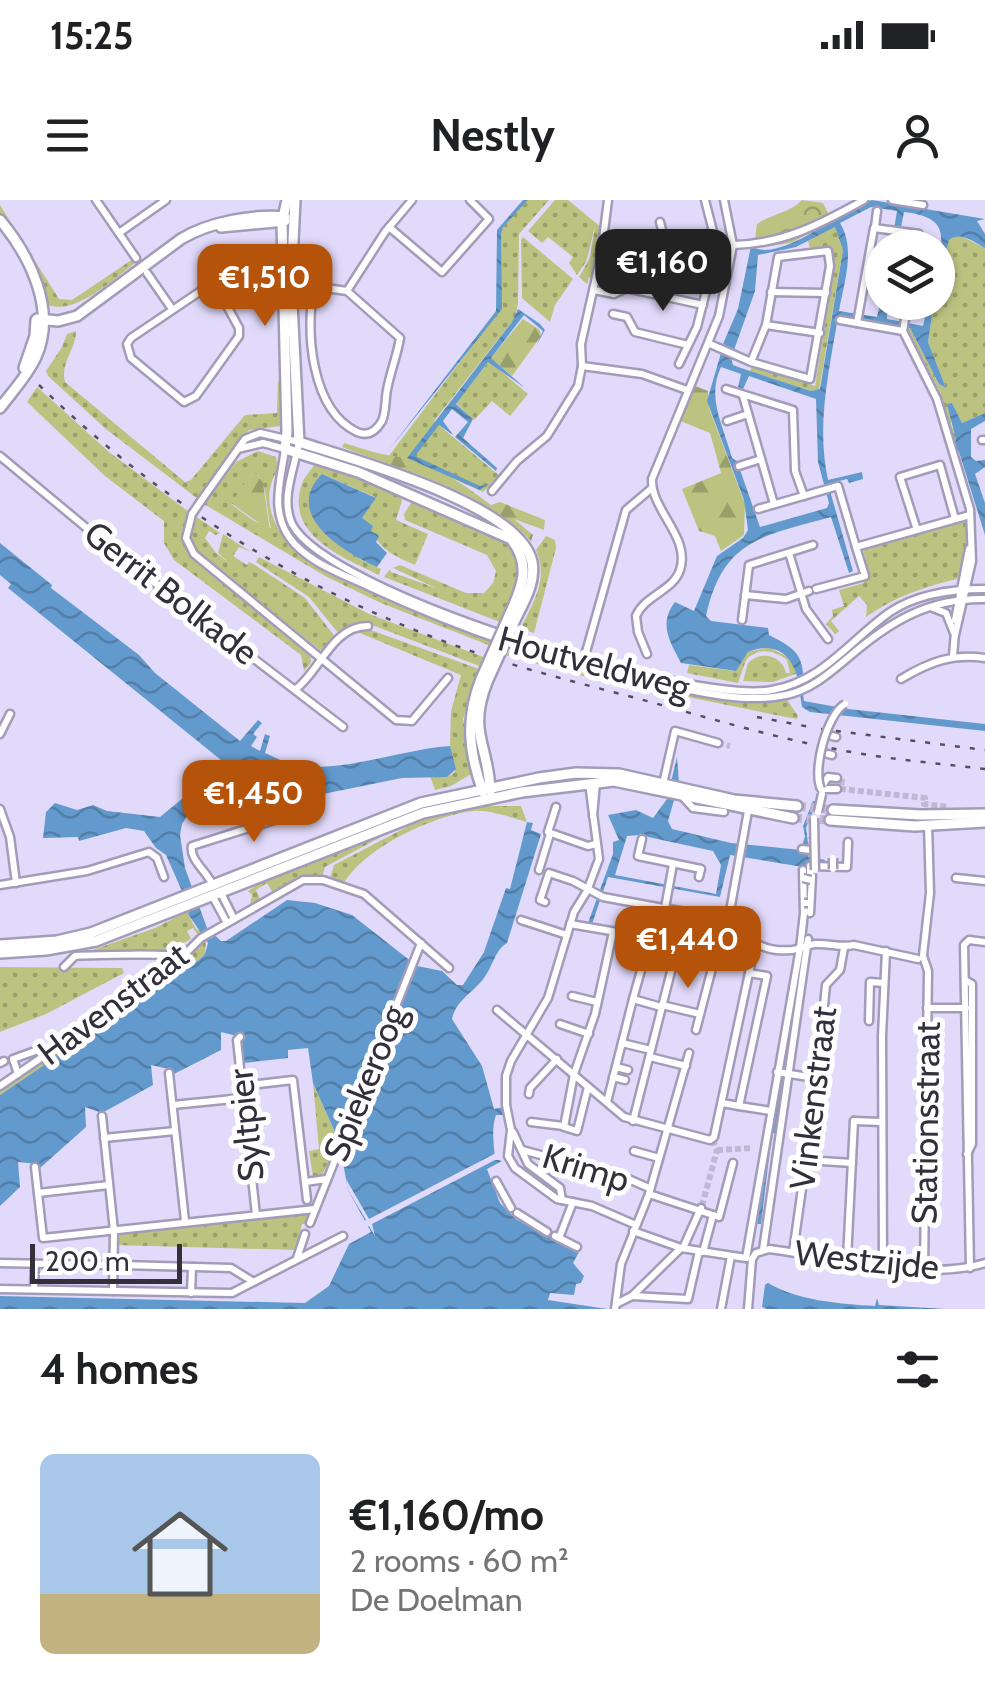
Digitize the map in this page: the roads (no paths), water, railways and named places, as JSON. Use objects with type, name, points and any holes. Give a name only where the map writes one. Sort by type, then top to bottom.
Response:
[{"type":"main road","points":[[287,200],[286,444],[392,485],[511,539],[523,558],[525,576],[511,619],[469,723],[486,793]]},
{"type":"main road","points":[[286,219],[295,200]]},
{"type":"main road","points":[[40,319],[68,319],[84,311],[199,230],[235,221],[286,219]]},
{"type":"main road","points":[[0,223],[26,270],[40,319],[34,361],[0,408]]},
{"type":"main road","points":[[287,283],[298,447]]},
{"type":"main road","points":[[0,949],[91,933],[216,892],[421,803],[593,779],[797,806]]},
{"type":"main road","points":[[671,790],[711,806],[794,820]]},
{"type":"main road","points":[[985,814],[931,820],[843,822],[831,819],[931,820],[985,822]]},
{"type":"street","points":[[96,200],[136,258]]},
{"type":"street","points":[[120,233],[166,200]]},
{"type":"street","points":[[347,292],[389,227],[412,200]]},
{"type":"street","points":[[389,227],[442,272],[489,219],[470,200]]},
{"type":"street","points":[[492,491],[547,436],[578,386],[581,344],[601,256],[608,200]]},
{"type":"street","points":[[680,364],[703,305],[716,242],[706,200]]},
{"type":"street","points":[[647,654],[636,616],[649,598],[674,580],[683,559],[652,488],[655,469],[687,390],[714,346],[733,245],[724,200]]},
{"type":"street","points":[[733,245],[753,244],[817,226],[864,200]]},
{"type":"street","points":[[892,200],[923,205]]},
{"type":"street","points":[[858,319],[877,210]]},
{"type":"street","points":[[657,250],[660,222]]},
{"type":"street","points":[[875,227],[892,230]]},
{"type":"street","points":[[601,256],[637,246],[712,263]]},
{"type":"street","points":[[714,346],[750,362],[810,379],[830,266],[828,252],[778,257],[766,325],[750,362]]},
{"type":"street","points":[[214,282],[240,336],[196,396],[188,402],[178,398],[126,351],[131,338],[172,309],[235,268],[287,283],[314,287],[347,292],[400,338],[384,414],[376,429],[364,435],[340,422],[318,379],[308,316],[314,287]]},
{"type":"street","points":[[146,273],[172,309]]},
{"type":"street","points":[[594,290],[618,292],[626,288],[703,305]]},
{"type":"street","points":[[771,292],[826,293]]},
{"type":"street","points":[[613,314],[627,317],[635,332],[688,345]]},
{"type":"street","points":[[840,320],[903,327]]},
{"type":"street","points":[[904,320],[903,327],[937,399],[970,515],[972,532],[953,656]]},
{"type":"street","points":[[766,325],[820,334]]},
{"type":"street","points":[[582,366],[642,374],[687,390]]},
{"type":"street","points":[[726,389],[793,410],[795,471],[804,496]]},
{"type":"street","points":[[743,394],[774,504]]},
{"type":"street","points":[[727,420],[748,414]]},
{"type":"street","points":[[286,444],[263,443],[236,449],[192,514],[186,538],[194,554],[396,720],[412,721],[448,678]]},
{"type":"street","name":"Houtveldweg","points":[[286,444],[277,504],[283,526],[301,550],[352,579],[426,612],[620,671],[729,690],[796,689],[891,612],[922,598],[985,589]]},
{"type":"street","name":"Houtveldweg","points":[[298,447],[288,514],[299,534],[322,555],[411,600],[583,662]]},
{"type":"street","name":"Gerrit Bolkade","points":[[0,456],[126,560],[343,727]]},
{"type":"street","points":[[739,466],[761,459]]},
{"type":"street","points":[[917,530],[900,477],[926,469],[940,465],[955,519]]},
{"type":"street","points":[[583,662],[626,510],[652,488]]},
{"type":"street","points":[[745,595],[786,599],[864,576],[840,488],[820,490],[758,509]]},
{"type":"street","points":[[856,548],[970,515]]},
{"type":"street","points":[[742,620],[749,565],[813,546]]},
{"type":"street","points":[[789,553],[809,591],[806,609],[828,640]]},
{"type":"street","name":"Houtveldweg","points":[[805,684],[822,679],[897,619],[919,609],[985,599]]},
{"type":"street","points":[[919,609],[943,610],[955,634]]},
{"type":"street","points":[[296,689],[350,630],[368,626]]},
{"type":"street","points":[[901,679],[953,656],[985,658]]},
{"type":"street","points":[[748,1309],[749,1259],[757,1233],[804,945],[810,852],[823,798],[816,768],[830,722],[837,708],[846,702]]},
{"type":"street","points":[[0,734],[10,714]]},
{"type":"street","points":[[671,790],[675,732],[718,743]]},
{"type":"street","points":[[821,789],[832,777]]},
{"type":"street","points":[[562,1200],[562,1191],[528,1164],[512,1130],[506,1105],[506,1076],[531,1038],[548,998],[570,924],[595,894],[599,860],[592,818],[593,779]]},
{"type":"street","points":[[821,789],[836,789]]},
{"type":"street","points":[[711,806],[724,812]]},
{"type":"street","points":[[539,870],[556,808]]},
{"type":"street","points":[[0,809],[10,837],[16,883]]},
{"type":"street","points":[[748,811],[731,914],[755,945],[792,950],[804,945],[854,945],[921,957],[930,892],[931,820]]},
{"type":"street","name":"Havenstraat","points":[[0,1086],[167,972],[202,938],[230,921],[208,874],[193,858],[192,846],[287,816]]},
{"type":"street","points":[[550,834],[588,846],[596,844]]},
{"type":"street","points":[[642,840],[638,856],[701,869],[699,877]]},
{"type":"street","points":[[808,875],[846,867],[848,842]]},
{"type":"street","points":[[0,885],[87,871],[149,852],[157,858],[164,877]]},
{"type":"street","points":[[833,858],[833,869]]},
{"type":"street","points":[[664,909],[673,864]]},
{"type":"street","points":[[545,902],[540,900],[549,873],[595,894],[723,919]]},
{"type":"street","points":[[956,878],[985,881]]},
{"type":"street","points":[[230,921],[303,880],[323,880],[364,894],[449,968]]},
{"type":"street","points":[[521,920],[566,935]]},
{"type":"street","points":[[570,924],[718,952],[696,1030]]},
{"type":"street","points":[[563,1126],[574,1074],[594,1016],[612,932]]},
{"type":"street","points":[[606,1103],[650,938]]},
{"type":"street","points":[[970,1268],[968,1008],[972,984],[965,980],[966,942],[985,942]]},
{"type":"street","name":"Spiekeroog","points":[[310,1223],[421,943]]},
{"type":"street","points":[[633,1122],[678,944]]},
{"type":"street","points":[[497,1010],[633,1122],[712,1140],[755,945]]},
{"type":"street","name":"Vinkenstraat","points":[[793,1252],[826,986],[840,970],[844,948]]},
{"type":"street","points":[[883,1265],[886,951]]},
{"type":"street","points":[[65,957],[131,957],[174,952],[183,957]]},
{"type":"street","points":[[64,966],[75,956]]},
{"type":"street","name":"Stationsstraat","points":[[921,957],[927,976],[924,1270]]},
{"type":"street","points":[[739,1106],[767,976],[749,973]]},
{"type":"street","points":[[869,1021],[870,982],[884,983]]},
{"type":"street","points":[[572,996],[597,1002]]},
{"type":"street","points":[[633,999],[700,1014]]},
{"type":"street","points":[[927,1008],[968,1008]]},
{"type":"street","points":[[560,1024],[588,1034]]},
{"type":"street","name":"Syltpier","points":[[240,1037],[237,1040],[256,1214]]},
{"type":"street","points":[[623,1040],[686,1066]]},
{"type":"street","points":[[18,1074],[6,1061],[38,1050]]},
{"type":"street","points":[[616,1306],[621,1264],[649,1191],[689,1054]]},
{"type":"street","points":[[529,1094],[557,1059]]},
{"type":"street","points":[[616,1067],[628,1070]]},
{"type":"street","points":[[783,1073],[815,1078]]},
{"type":"street","points":[[763,1250],[757,1233],[783,1073]]},
{"type":"street","points":[[169,1074],[185,1222]]},
{"type":"street","points":[[613,1077],[625,1080]]},
{"type":"street","points":[[242,1086],[293,1080],[307,1200]]},
{"type":"street","points":[[532,1122],[577,1131],[588,1086]]},
{"type":"street","points":[[172,1105],[243,1098]]},
{"type":"street","points":[[722,1102],[739,1106],[777,1105]]},
{"type":"street","points":[[102,1116],[114,1231],[113,1291]]},
{"type":"street","points":[[846,1260],[854,1121],[882,1122]]},
{"type":"street","points":[[512,1130],[510,1161],[530,1180],[562,1200],[592,1206],[682,1248],[749,1259]]},
{"type":"street","points":[[104,1138],[175,1131]]},
{"type":"street","points":[[754,1148],[771,1150]]},
{"type":"street","name":"Krimp","points":[[522,1150],[624,1177],[712,1215]]},
{"type":"street","points":[[634,1151],[658,1158]]},
{"type":"street","points":[[806,1160],[852,1164]]},
{"type":"street","points":[[632,1296],[688,1299],[712,1215],[719,1217],[732,1163]]},
{"type":"street","points":[[35,1167],[43,1238],[315,1209]]},
{"type":"street","points":[[305,1182],[327,1179]]},
{"type":"street","points":[[496,1182],[514,1210],[577,1247]]},
{"type":"street","points":[[38,1193],[109,1185]]},
{"type":"street","points":[[554,1236],[573,1202]]},
{"type":"street","points":[[616,1306],[632,1296],[682,1248],[701,1208]]},
{"type":"street","points":[[297,1259],[306,1234]]},
{"type":"street","points":[[0,1288],[232,1293],[342,1236]]},
{"type":"street","name":"Westzijde","points":[[749,1259],[763,1250],[924,1270],[970,1268],[985,1263]]},
{"type":"street","points":[[721,1309],[731,1256]]},
{"type":"street","points":[[0,1264],[231,1268],[253,1282]]},
{"type":"street","points":[[34,1289],[35,1264]]},
{"type":"street","points":[[191,1293],[192,1267]]},
{"type":"water","points":[[523,200],[528,200],[501,234],[502,309],[388,451],[496,311],[497,230]]},
{"type":"water","points":[[872,200],[985,219],[977,221],[985,234],[985,248],[972,240],[955,238],[955,230],[939,230],[932,220],[904,212],[900,230],[894,230],[897,211],[871,207],[840,223],[848,255],[839,311],[865,315],[865,320],[923,326],[924,320],[931,320],[928,342],[946,388],[939,384],[910,328],[838,317],[825,398],[823,439],[828,480],[862,472],[863,479],[828,484],[853,571],[849,573],[831,517],[766,536],[735,555],[723,570],[706,616],[711,621],[768,628],[769,635],[798,656],[803,670],[804,690],[800,691],[791,662],[770,648],[748,652],[736,671],[681,663],[668,633],[667,618],[675,602],[694,611],[717,556],[748,530],[744,500],[707,401],[721,353],[741,368],[811,391],[820,389],[843,250],[835,227],[796,247],[758,255],[755,291],[734,350],[723,344],[738,309],[751,246],[763,250],[778,248]],"holes":[[[721,367],[741,374],[738,387],[743,389],[749,376],[816,399],[818,462],[827,508],[760,527],[721,424],[715,390]]]},
{"type":"water","points":[[518,309],[545,330],[536,346],[543,331],[524,315],[491,358],[525,388],[488,362],[456,404],[473,419],[463,438],[496,471],[455,437],[468,422],[452,409],[443,421],[453,435],[439,425],[415,456],[480,486],[489,484],[480,490],[407,458],[512,322]]},
{"type":"water","points":[[952,403],[962,423],[985,413],[985,421],[971,429],[971,457],[985,460],[985,467],[975,474],[985,503],[985,535],[959,452],[953,444],[956,440],[947,404]]},
{"type":"water","points":[[322,474],[376,498],[362,518],[373,526],[371,531],[379,536],[376,542],[387,553],[377,567],[335,542],[313,518],[309,504],[311,489]]},
{"type":"water","points":[[0,543],[240,741],[258,720],[262,723],[253,734],[257,737],[251,746],[260,751],[265,734],[270,736],[265,753],[290,764],[312,767],[450,746],[456,769],[447,777],[402,778],[323,794],[242,777],[191,810],[180,835],[185,868],[207,928],[221,941],[287,900],[315,903],[352,915],[417,966],[442,971],[457,985],[463,985],[484,952],[506,888],[510,889],[527,822],[533,823],[531,830],[541,834],[507,943],[452,1019],[482,1066],[494,1109],[503,1107],[505,1115],[496,1115],[493,1132],[495,1159],[502,1161],[487,1169],[500,1203],[517,1220],[579,1252],[573,1263],[584,1276],[576,1284],[574,1295],[550,1293],[548,1300],[607,1309],[0,1309],[0,1296],[305,1303],[329,1286],[349,1244],[371,1232],[348,1190],[339,1141],[313,1083],[308,1048],[288,1050],[288,1058],[244,1063],[241,1037],[221,1032],[221,1050],[174,1074],[173,1070],[151,1065],[153,1085],[102,1113],[85,1107],[86,1127],[40,1168],[37,1164],[18,1162],[20,1187],[0,1206],[0,1095],[199,960],[208,943],[188,914],[190,909],[166,855],[144,831],[126,828],[79,841],[78,837],[43,838],[46,812],[55,803],[77,810],[93,805],[107,811],[160,817],[223,765],[8,588],[11,584],[0,575]]},
{"type":"water","points":[[800,694],[804,701],[848,709],[985,724],[985,731],[810,712],[802,707]]},
{"type":"water","points":[[677,757],[679,783],[668,821],[672,829],[731,843],[801,850],[803,826],[813,801],[817,801],[806,828],[810,857],[825,860],[824,864],[809,864],[803,932],[803,867],[730,855],[720,897],[608,877],[592,924],[588,923],[613,854],[613,842],[619,840],[608,815],[636,810],[653,818],[667,799]],"holes":[[[639,835],[713,851],[721,865],[716,894],[615,875],[627,836]]]},
{"type":"water","points":[[802,942],[780,1133],[772,1133],[761,1224],[756,1224]]},
{"type":"water","points":[[768,1283],[791,1293],[833,1302],[875,1306],[877,1298],[879,1305],[946,1309],[767,1309],[762,1307]]},
{"type":"tunnel","points":[[718,743],[730,746]]},
{"type":"tunnel","points":[[842,779],[841,789],[925,798],[924,804],[949,807]]},
{"type":"tunnel","points":[[797,806],[833,810]]},
{"type":"tunnel","points":[[793,818],[830,820]]},
{"type":"tunnel","points":[[811,837],[811,857]]},
{"type":"tunnel","points":[[702,1206],[717,1150],[714,1143]]},
{"type":"tunnel","points":[[717,1150],[753,1148]]},
{"type":"railway","points":[[39,385],[84,427],[181,503],[286,568],[397,622],[522,667],[760,732],[853,752],[985,769]]},
{"type":"railway","points":[[757,717],[815,728]]},
{"type":"railway","points":[[821,729],[985,750]]}]
